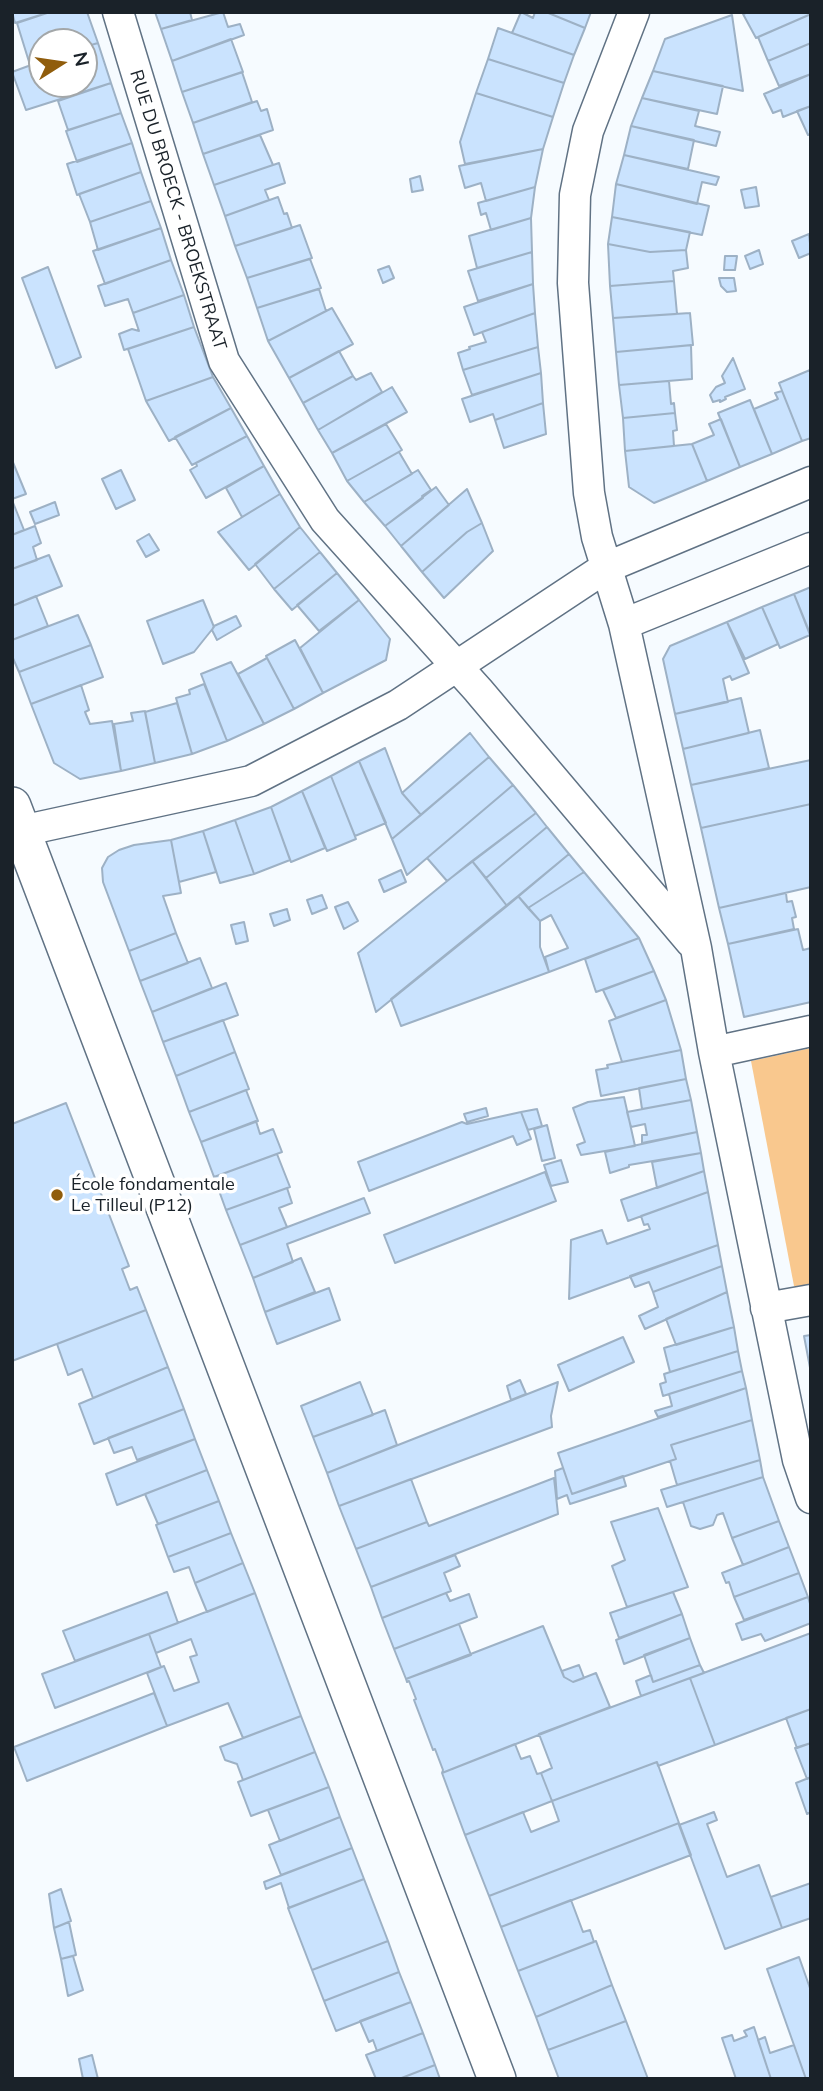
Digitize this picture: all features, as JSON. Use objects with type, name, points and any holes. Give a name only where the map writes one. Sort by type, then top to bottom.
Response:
[{"type":"street","name":"RUE DU BROECK - BROEKSTRAAT","points":[[118,12],[224,361],[325,520],[478,690],[696,948]]},
{"type":"street","points":[[634,12],[588,131],[575,195],[573,284],[589,493],[605,568],[624,624],[696,948],[714,1052],[766,1308],[798,1460],[811,1498]]},
{"type":"street","points":[[497,2079],[15,823],[251,780],[398,705],[605,568],[811,482]]},
{"type":"street","points":[[624,624],[811,548]]},
{"type":"street","points":[[714,1052],[811,1031]]},
{"type":"street","points":[[766,1308],[811,1300]]},
{"type":"shaded area","points":[[811,1048],[811,1284],[794,1286],[751,1061]]},
{"type":"building","points":[[12,12],[50,12],[15,23]]},
{"type":"building","points":[[50,12],[87,12],[93,28],[28,28],[28,59],[17,23]]},
{"type":"building","points":[[155,12],[190,12],[192,20],[161,29]]},
{"type":"building","points":[[223,12],[228,27],[240,24],[244,35],[172,61],[161,29]]},
{"type":"building","points":[[521,12],[533,18],[535,12],[546,12],[585,28],[574,55],[512,33]]},
{"type":"building","points":[[546,12],[591,12],[585,28]]},
{"type":"building","points":[[743,14],[811,14],[756,38]]},
{"type":"building","points":[[811,14],[811,43],[768,61],[758,37]]},
{"type":"building","points":[[732,15],[743,91],[653,71],[665,39]]},
{"type":"building","points":[[498,28],[574,55],[564,83],[488,59]]},
{"type":"building","points":[[231,39],[243,72],[182,92],[172,61]]},
{"type":"building","points":[[98,43],[111,83],[98,87]]},
{"type":"building","points":[[811,43],[811,74],[779,86],[768,61]]},
{"type":"building","points":[[488,59],[564,83],[553,117],[476,93]]},
{"type":"building","points":[[28,66],[28,98],[64,98],[26,110],[12,72]]},
{"type":"building","points":[[653,71],[723,86],[717,114],[642,98]]},
{"type":"building","points":[[242,72],[252,102],[193,123],[182,92]]},
{"type":"building","points":[[811,74],[811,106],[783,117],[781,110],[773,113],[764,94]]},
{"type":"building","points":[[111,83],[121,113],[68,130],[58,101],[67,98],[98,98],[98,87]]},
{"type":"building","points":[[476,93],[553,117],[543,149],[465,164],[460,142]]},
{"type":"building","points":[[642,98],[699,111],[695,126],[720,132],[716,146],[631,126]]},
{"type":"building","points":[[257,101],[261,111],[267,109],[273,130],[203,154],[193,123]]},
{"type":"building","points":[[811,106],[811,134],[808,135],[797,111]]},
{"type":"building","points":[[121,113],[132,143],[77,162],[66,131]]},
{"type":"building","points":[[631,126],[694,140],[688,169],[624,155]]},
{"type":"building","points":[[260,135],[273,165],[214,185],[203,154]]},
{"type":"building","points":[[132,143],[141,172],[77,195],[67,164]]},
{"type":"building","points":[[543,149],[535,187],[486,201],[481,183],[465,188],[459,166]]},
{"type":"building","points":[[624,155],[719,177],[716,185],[702,182],[697,204],[616,184]]},
{"type":"building","points":[[279,163],[285,183],[265,190],[269,200],[225,216],[214,185]]},
{"type":"building","points":[[141,172],[151,201],[90,222],[79,194]]},
{"type":"building","points":[[420,176],[423,190],[412,192],[410,179]]},
{"type":"building","points":[[616,184],[709,206],[702,235],[612,217]]},
{"type":"building","points":[[535,187],[531,218],[491,230],[486,213],[481,215],[478,203]]},
{"type":"building","points":[[756,187],[759,206],[745,208],[741,190]]},
{"type":"building","points":[[278,197],[292,228],[235,246],[225,216]]},
{"type":"building","points":[[151,201],[161,228],[98,250],[90,222]]},
{"type":"building","points":[[612,217],[690,232],[686,250],[650,252],[608,244]]},
{"type":"building","points":[[531,218],[532,252],[477,268],[469,236]]},
{"type":"building","points":[[300,225],[312,258],[247,278],[235,246]]},
{"type":"building","points":[[161,228],[171,260],[105,284],[93,251]]},
{"type":"building","points":[[809,234],[811,253],[799,258],[792,241]]},
{"type":"building","points":[[608,244],[650,252],[686,250],[688,268],[673,271],[674,281],[610,286]]},
{"type":"building","points":[[759,250],[763,264],[750,269],[745,256]]},
{"type":"building","points":[[532,252],[533,284],[478,301],[468,271]]},
{"type":"building","points":[[725,256],[737,256],[735,270],[724,270]]},
{"type":"building","points":[[310,259],[321,288],[257,308],[247,278]]},
{"type":"building","points":[[171,260],[184,295],[133,313],[128,299],[105,306],[98,286]]},
{"type":"building","points":[[389,266],[394,278],[383,283],[378,270]]},
{"type":"building","points":[[48,267],[81,357],[56,368],[22,278]]},
{"type":"building","points":[[719,278],[734,278],[736,291],[727,292],[721,286]]},
{"type":"building","points":[[674,281],[677,314],[613,318],[610,286]]},
{"type":"building","points":[[533,284],[535,313],[474,335],[464,307]]},
{"type":"building","points":[[319,289],[326,311],[268,341],[257,308]]},
{"type":"building","points":[[184,295],[194,327],[124,350],[119,334],[132,329],[139,331],[133,313]]},
{"type":"building","points":[[332,308],[353,344],[289,378],[268,341]]},
{"type":"building","points":[[535,313],[538,347],[463,370],[458,353],[486,342],[482,332]]},
{"type":"building","points":[[690,313],[693,345],[616,352],[613,318]]},
{"type":"building","points":[[194,327],[213,377],[146,401],[128,349]]},
{"type":"building","points":[[691,345],[692,379],[619,385],[616,352]]},
{"type":"building","points":[[538,347],[541,373],[472,395],[463,370]]},
{"type":"building","points":[[339,351],[353,376],[303,403],[289,378]]},
{"type":"building","points":[[733,358],[745,389],[725,397],[726,399],[720,402],[713,402],[710,395],[716,387],[725,383],[722,376]]},
{"type":"building","points":[[810,370],[811,438],[802,441],[779,383]]},
{"type":"building","points":[[371,373],[382,392],[318,430],[303,403],[353,376],[356,380]]},
{"type":"building","points":[[541,373],[543,403],[495,420],[493,414],[470,422],[462,399]]},
{"type":"building","points":[[213,377],[231,408],[169,441],[146,401]]},
{"type":"building","points":[[669,381],[671,404],[674,403],[675,413],[623,418],[619,385]]},
{"type":"building","points":[[392,387],[407,412],[332,453],[318,430]]},
{"type":"building","points":[[782,391],[802,441],[772,454],[754,409],[778,399],[775,393]]},
{"type":"building","points":[[750,400],[772,454],[740,467],[718,413]]},
{"type":"building","points":[[543,403],[546,434],[504,448],[495,420]]},
{"type":"building","points":[[231,408],[247,436],[192,465],[175,437]]},
{"type":"building","points":[[675,413],[677,430],[673,431],[674,446],[625,451],[623,418]]},
{"type":"building","points":[[721,419],[740,467],[707,481],[692,444],[714,435],[709,424]]},
{"type":"building","points":[[386,424],[402,450],[347,481],[332,453]]},
{"type":"building","points":[[247,436],[264,466],[206,498],[190,470],[197,466],[196,463]]},
{"type":"building","points":[[692,444],[707,481],[654,503],[629,487],[625,451]]},
{"type":"building","points":[[399,452],[412,474],[364,502],[347,481]]},
{"type":"building","points":[[12,460],[26,494],[12,499]]},
{"type":"building","points":[[264,466],[280,494],[242,517],[226,488]]},
{"type":"building","points":[[121,470],[135,500],[116,509],[102,479]]},
{"type":"building","points":[[418,470],[431,490],[385,526],[364,502]]},
{"type":"building","points":[[436,487],[449,505],[401,546],[385,526]]},
{"type":"building","points":[[467,489],[482,523],[467,532],[422,572],[401,546]]},
{"type":"building","points":[[280,494],[300,527],[249,570],[218,532]]},
{"type":"building","points":[[12,500],[24,530],[12,535]]},
{"type":"building","points":[[55,502],[59,515],[35,524],[30,512]]},
{"type":"building","points":[[482,523],[493,551],[444,598],[422,572],[467,532]]},
{"type":"building","points":[[35,526],[41,543],[33,547],[37,560],[12,569],[12,535]]},
{"type":"building","points":[[300,527],[320,552],[274,589],[255,564]]},
{"type":"building","points":[[149,534],[159,550],[146,557],[137,541]]},
{"type":"building","points":[[320,552],[337,573],[292,610],[274,589]]},
{"type":"building","points":[[49,555],[62,586],[12,606],[12,569]]},
{"type":"building","points":[[337,573],[359,600],[319,631],[297,605]]},
{"type":"building","points":[[811,587],[811,636],[794,594]]},
{"type":"building","points":[[794,594],[810,635],[780,648],[762,607]]},
{"type":"building","points":[[36,596],[48,626],[12,640],[12,606]]},
{"type":"building","points":[[203,600],[214,627],[194,652],[163,664],[147,621]]},
{"type":"building","points":[[359,600],[390,639],[386,660],[323,693],[300,648]]},
{"type":"building","points":[[762,607],[778,644],[745,659],[727,622]]},
{"type":"building","points":[[78,615],[91,645],[19,672],[12,656],[12,640]]},
{"type":"building","points":[[236,616],[241,626],[217,640],[212,630],[214,626]]},
{"type":"building","points":[[727,622],[749,673],[732,680],[730,676],[723,679],[728,702],[675,714],[663,659],[670,646]]},
{"type":"building","points":[[295,640],[323,693],[294,709],[266,656]]},
{"type":"building","points":[[91,645],[103,677],[31,704],[19,672]]},
{"type":"building","points":[[267,658],[294,709],[264,724],[238,674]]},
{"type":"building","points":[[231,662],[264,724],[227,741],[201,674]]},
{"type":"building","points":[[204,684],[227,741],[192,754],[176,698],[190,694],[189,690]]},
{"type":"building","points":[[81,685],[89,710],[85,712],[90,724],[112,721],[121,771],[80,779],[54,763],[31,704]]},
{"type":"building","points":[[741,698],[749,733],[683,749],[675,714]]},
{"type":"building","points":[[177,703],[192,754],[155,763],[145,712]]},
{"type":"building","points":[[145,711],[155,763],[121,771],[114,724],[133,721],[131,713]]},
{"type":"building","points":[[760,730],[769,768],[691,785],[683,749]]},
{"type":"building","points":[[470,733],[489,757],[421,815],[402,793]]},
{"type":"building","points":[[385,748],[402,793],[421,815],[392,839],[359,761]]},
{"type":"building","points":[[489,757],[513,785],[407,875],[392,839]]},
{"type":"building","points":[[811,760],[811,804],[701,828],[691,785]]},
{"type":"building","points":[[359,761],[386,823],[355,836],[331,776]]},
{"type":"building","points":[[331,776],[356,839],[327,851],[302,791]]},
{"type":"building","points":[[513,785],[536,813],[447,881],[427,858]]},
{"type":"building","points":[[302,791],[325,848],[291,862],[271,807]]},
{"type":"building","points":[[811,804],[811,887],[719,908],[701,828]]},
{"type":"building","points":[[271,807],[290,860],[254,874],[235,820]]},
{"type":"building","points":[[536,813],[547,827],[486,878],[472,861]]},
{"type":"building","points":[[235,820],[254,874],[220,883],[203,831]]},
{"type":"building","points":[[547,827],[569,854],[507,906],[486,878]]},
{"type":"building","points":[[203,831],[216,872],[179,882],[171,840]]},
{"type":"building","points":[[171,840],[181,893],[163,896],[176,933],[129,951],[103,882],[102,868],[108,857],[119,850]]},
{"type":"building","points":[[569,854],[584,872],[528,908],[518,896]]},
{"type":"building","points":[[472,861],[507,906],[376,1012],[358,953]]},
{"type":"building","points":[[401,870],[406,882],[384,892],[379,880]]},
{"type":"building","points":[[584,872],[639,938],[549,972],[545,957],[568,948],[551,915],[540,921],[528,908]]},
{"type":"building","points":[[786,893],[787,902],[792,901],[796,917],[792,918],[794,929],[728,944],[719,908]]},
{"type":"building","points":[[322,895],[327,908],[312,914],[307,900]]},
{"type":"building","points":[[518,896],[540,921],[540,947],[549,972],[401,1026],[391,999]]},
{"type":"building","points":[[348,902],[358,921],[344,929],[335,907]]},
{"type":"building","points":[[287,909],[290,920],[274,926],[270,914]]},
{"type":"building","points":[[244,922],[248,941],[236,944],[231,925]]},
{"type":"building","points":[[798,929],[803,950],[811,948],[811,1002],[744,1017],[728,944]]},
{"type":"building","points":[[176,933],[188,963],[140,981],[129,951]]},
{"type":"building","points":[[639,938],[654,971],[596,992],[585,959]]},
{"type":"building","points":[[200,958],[212,988],[152,1012],[140,981]]},
{"type":"building","points":[[654,971],[666,1000],[616,1018],[603,990]]},
{"type":"building","points":[[226,983],[238,1015],[163,1042],[152,1012]]},
{"type":"building","points":[[666,1000],[681,1050],[622,1062],[609,1021]]},
{"type":"building","points":[[223,1020],[235,1052],[176,1076],[163,1042]]},
{"type":"building","points":[[681,1050],[686,1079],[601,1096],[596,1070],[608,1068],[607,1065]]},
{"type":"building","points":[[235,1052],[249,1089],[189,1112],[176,1076]]},
{"type":"building","points":[[686,1079],[691,1100],[642,1109],[639,1088]]},
{"type":"building","points":[[246,1090],[258,1121],[201,1142],[189,1112]]},
{"type":"building","points":[[624,1097],[635,1146],[581,1155],[577,1145],[585,1142],[573,1108],[588,1102]]},
{"type":"building","points":[[691,1100],[697,1132],[642,1143],[642,1135],[647,1135],[645,1124],[631,1127],[627,1112]]},
{"type":"building","name":"École fondamentale Le Tilleul (P12)","points":[[66,1103],[129,1266],[122,1269],[130,1290],[137,1287],[146,1310],[12,1361],[12,1124]]},
{"type":"building","points":[[486,1108],[488,1116],[467,1122],[464,1114]]},
{"type":"building","points":[[537,1109],[542,1126],[528,1130],[521,1112]]},
{"type":"building","points":[[521,1112],[531,1139],[517,1145],[513,1136],[369,1191],[358,1162],[462,1122],[467,1124]]},
{"type":"building","points":[[256,1121],[260,1134],[273,1129],[282,1152],[214,1177],[201,1142]]},
{"type":"building","points":[[547,1125],[555,1158],[542,1161],[534,1129]]},
{"type":"building","points":[[697,1132],[701,1153],[629,1165],[610,1173],[605,1152]]},
{"type":"building","points":[[701,1153],[704,1171],[657,1188],[652,1162]]},
{"type":"building","points":[[277,1154],[290,1187],[226,1210],[214,1177]]},
{"type":"building","points":[[561,1160],[568,1182],[551,1186],[544,1165]]},
{"type":"building","points":[[704,1171],[708,1192],[628,1221],[621,1200]]},
{"type":"building","points":[[545,1172],[556,1201],[395,1263],[384,1235]]},
{"type":"building","points":[[287,1188],[292,1203],[279,1208],[287,1227],[240,1245],[226,1210]]},
{"type":"building","points":[[708,1192],[718,1245],[569,1299],[571,1240],[602,1230],[607,1244],[650,1229],[648,1224],[644,1225],[641,1216]]},
{"type":"building","points":[[364,1198],[370,1213],[287,1244],[293,1262],[253,1278],[240,1245]]},
{"type":"building","points":[[718,1245],[722,1266],[653,1292],[649,1282],[635,1287],[630,1276]]},
{"type":"building","points":[[301,1258],[315,1292],[265,1312],[253,1278]]},
{"type":"building","points":[[722,1266],[727,1292],[645,1329],[639,1316],[658,1307],[653,1292]]},
{"type":"building","points":[[329,1288],[340,1320],[277,1344],[265,1312]]},
{"type":"building","points":[[727,1292],[734,1327],[676,1345],[666,1319]]},
{"type":"building","points":[[146,1310],[168,1367],[93,1398],[82,1369],[68,1375],[57,1344]]},
{"type":"building","points":[[734,1327],[738,1351],[670,1372],[664,1348]]},
{"type":"building","points":[[811,1335],[811,1373],[804,1336]]},
{"type":"building","points":[[623,1337],[634,1362],[569,1391],[558,1365]]},
{"type":"building","points":[[738,1351],[742,1371],[663,1396],[660,1384],[666,1382],[664,1374]]},
{"type":"building","points":[[168,1367],[184,1409],[94,1444],[79,1404]]},
{"type":"building","points":[[742,1371],[746,1388],[658,1417],[655,1411],[672,1406],[669,1394]]},
{"type":"building","points":[[520,1380],[526,1394],[511,1400],[507,1386]]},
{"type":"building","points":[[360,1382],[373,1415],[313,1437],[301,1406]]},
{"type":"building","points":[[558,1382],[551,1416],[552,1427],[339,1506],[327,1473]]},
{"type":"building","points":[[746,1388],[752,1420],[671,1445],[676,1459],[572,1494],[558,1453]]},
{"type":"building","points":[[184,1409],[195,1439],[137,1460],[132,1447],[114,1453],[108,1438]]},
{"type":"building","points":[[385,1410],[397,1445],[327,1473],[313,1437]]},
{"type":"building","points":[[752,1420],[760,1460],[677,1485],[670,1461],[676,1459],[671,1445]]},
{"type":"building","points":[[195,1439],[207,1470],[117,1505],[106,1474]]},
{"type":"building","points":[[760,1460],[763,1477],[667,1507],[661,1490]]},
{"type":"building","points":[[563,1468],[572,1494],[623,1476],[626,1486],[570,1504],[567,1495],[557,1499],[555,1471]]},
{"type":"building","points":[[207,1470],[219,1501],[158,1524],[145,1494]]},
{"type":"building","points":[[763,1477],[779,1521],[732,1538],[723,1513],[717,1515],[713,1525],[700,1529],[691,1526],[683,1502]]},
{"type":"building","points":[[554,1478],[558,1514],[371,1587],[356,1549],[427,1522],[429,1526]]},
{"type":"building","points":[[411,1479],[427,1522],[356,1549],[339,1506]]},
{"type":"building","points":[[219,1501],[231,1533],[168,1557],[156,1525]]},
{"type":"building","points":[[658,1508],[688,1587],[627,1607],[612,1566],[625,1560],[611,1522]]},
{"type":"building","points":[[779,1521],[789,1547],[743,1565],[732,1538]]},
{"type":"building","points":[[231,1533],[243,1563],[195,1583],[189,1567],[174,1572],[168,1557]]},
{"type":"building","points":[[789,1547],[799,1573],[734,1597],[729,1582],[726,1583],[722,1573]]},
{"type":"building","points":[[455,1555],[460,1566],[444,1573],[451,1591],[382,1618],[371,1587]]},
{"type":"building","points":[[243,1563],[255,1593],[207,1612],[195,1583]]},
{"type":"building","points":[[799,1573],[808,1597],[744,1620],[734,1597]]},
{"type":"building","points":[[167,1592],[178,1623],[75,1661],[63,1631]]},
{"type":"building","points":[[673,1592],[682,1614],[619,1638],[610,1613]]},
{"type":"building","points":[[255,1593],[301,1716],[243,1738],[228,1703],[167,1726],[147,1673],[164,1666],[174,1691],[199,1682],[190,1657],[197,1655],[191,1639],[156,1653],[149,1634]]},
{"type":"building","points":[[446,1593],[450,1601],[469,1594],[477,1617],[394,1649],[382,1618]]},
{"type":"building","points":[[808,1597],[811,1623],[765,1641],[761,1634],[742,1640],[736,1624]]},
{"type":"building","points":[[682,1614],[690,1638],[624,1664],[616,1640]]},
{"type":"building","points":[[459,1624],[471,1655],[406,1679],[394,1649]]},
{"type":"building","points":[[543,1626],[564,1677],[573,1682],[596,1673],[610,1707],[442,1773],[414,1700],[416,1699],[406,1679]]},
{"type":"building","points":[[811,1633],[811,1709],[715,1745],[690,1678]]},
{"type":"building","points":[[149,1634],[161,1667],[55,1708],[42,1674]]},
{"type":"building","points":[[690,1638],[700,1665],[653,1682],[644,1655]]},
{"type":"building","points":[[579,1665],[584,1678],[573,1682],[564,1677],[562,1671]]},
{"type":"building","points":[[700,1665],[704,1673],[641,1696],[636,1681],[651,1675],[653,1682]]},
{"type":"building","points":[[690,1678],[715,1745],[658,1766],[657,1762],[552,1801],[541,1773],[552,1768],[539,1734]]},
{"type":"building","points":[[154,1693],[167,1726],[27,1781],[14,1747]]},
{"type":"building","points":[[811,1709],[811,1743],[797,1748],[786,1718]]},
{"type":"building","points":[[301,1716],[315,1752],[243,1780],[237,1764],[225,1760],[220,1747]]},
{"type":"building","points":[[811,1743],[811,1777],[807,1779],[795,1748]]},
{"type":"building","points":[[515,1744],[521,1759],[530,1756],[537,1774],[541,1773],[552,1801],[465,1835],[442,1773]]},
{"type":"building","points":[[315,1752],[329,1787],[251,1816],[238,1782]]},
{"type":"building","points":[[657,1762],[679,1823],[489,1896],[465,1835],[523,1812],[531,1832],[559,1821],[552,1801]]},
{"type":"building","points":[[811,1777],[811,1812],[807,1814],[796,1783]]},
{"type":"building","points":[[329,1787],[340,1817],[280,1841],[268,1810]]},
{"type":"building","points":[[714,1812],[717,1820],[707,1824],[727,1877],[759,1865],[782,1928],[725,1949],[679,1825]]},
{"type":"building","points":[[340,1817],[352,1848],[281,1875],[269,1845]]},
{"type":"building","points":[[679,1823],[691,1855],[501,1927],[489,1896]]},
{"type":"building","points":[[352,1848],[364,1879],[289,1908],[281,1883],[266,1889],[264,1882]]},
{"type":"building","points":[[364,1879],[388,1941],[312,1970],[288,1908]]},
{"type":"building","points":[[811,1883],[811,1918],[782,1928],[771,1897]]},
{"type":"building","points":[[61,1889],[71,1921],[54,1928],[49,1894]]},
{"type":"building","points":[[571,1900],[583,1932],[590,1930],[594,1942],[518,1971],[501,1927]]},
{"type":"building","points":[[69,1922],[76,1955],[61,1959],[54,1928]]},
{"type":"building","points":[[388,1941],[399,1972],[324,2001],[312,1970]]},
{"type":"building","points":[[596,1941],[612,1985],[536,2017],[518,1971]]},
{"type":"building","points":[[73,1956],[83,1990],[68,1996],[61,1959]]},
{"type":"building","points":[[799,1957],[811,1991],[811,2079],[806,2079],[767,1969]]},
{"type":"building","points":[[399,1972],[411,2002],[336,2031],[324,2001]]},
{"type":"building","points":[[612,1985],[626,2021],[548,2050],[536,2017]]},
{"type":"building","points":[[411,2002],[423,2033],[377,2051],[373,2040],[369,2042],[360,2021]]},
{"type":"building","points":[[626,2021],[648,2079],[559,2079],[548,2050]]},
{"type":"building","points":[[754,2027],[771,2079],[736,2079],[722,2038],[732,2035],[734,2041],[747,2036],[744,2031]]},
{"type":"building","points":[[423,2033],[435,2065],[399,2079],[376,2079],[366,2055]]},
{"type":"building","points":[[765,2037],[770,2053],[794,2045],[806,2079],[771,2079],[758,2040]]},
{"type":"building","points":[[92,2055],[98,2079],[83,2079],[79,2059]]},
{"type":"building","points":[[435,2065],[440,2079],[399,2079]]},
{"type":"place","name":"École fondamentale Le Tilleul (P12)","points":[[57,1195]]}]
